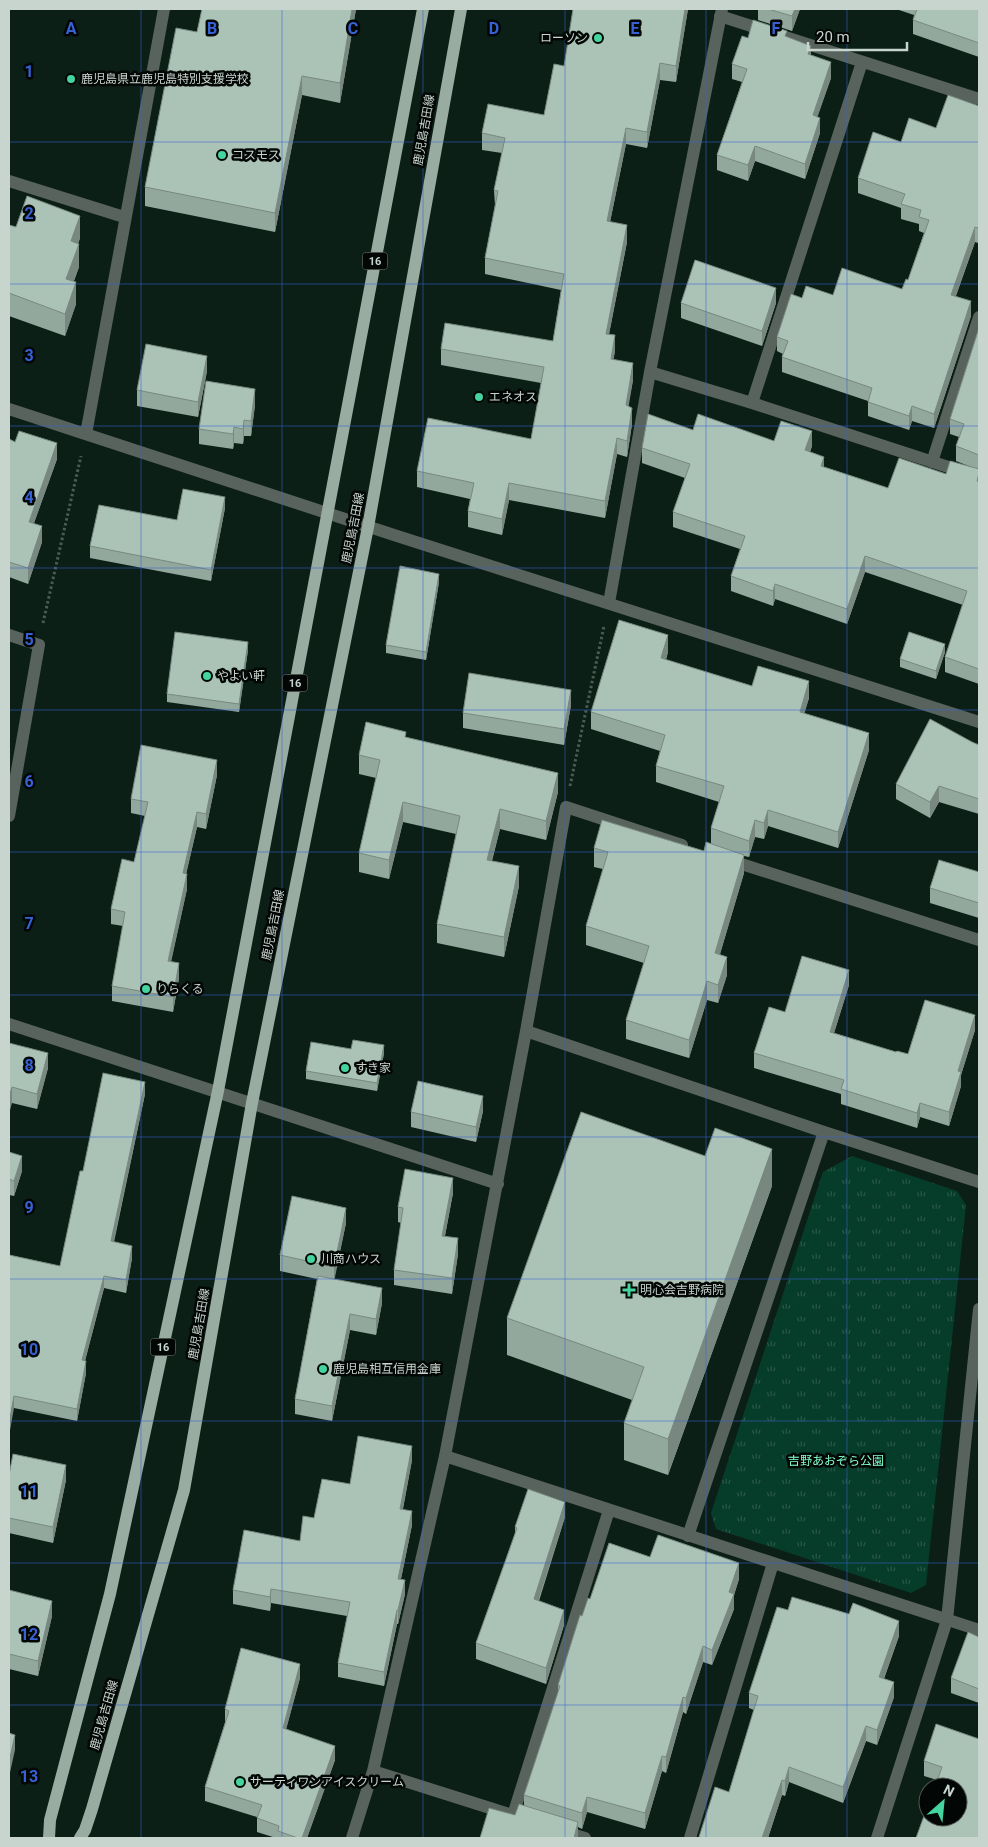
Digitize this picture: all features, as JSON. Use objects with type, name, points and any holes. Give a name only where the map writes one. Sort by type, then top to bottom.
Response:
[{"type":"main road","name":"鹿児島吉田線","points":[[49,1838],[50,1820],[110,1594],[218,1092],[423,9]]},
{"type":"main road","name":"鹿児島吉田線","points":[[80,1838],[85,1830],[184,1490],[252,1102],[368,527],[461,9]]},
{"type":"street","points":[[86,434],[124,217],[164,9]]},
{"type":"street","points":[[609,603],[650,372],[721,12],[862,62],[979,99]]},
{"type":"street","points":[[752,403],[862,62]]},
{"type":"street","points":[[9,181],[124,217]]},
{"type":"street","points":[[932,462],[979,317]]},
{"type":"street","points":[[650,372],[979,477]]},
{"type":"street","points":[[9,409],[368,527],[979,722]]},
{"type":"street","points":[[9,635],[39,645],[9,816]]},
{"type":"street","points":[[352,1838],[373,1771],[445,1456],[498,1184],[566,807],[697,850]]},
{"type":"street","points":[[716,856],[979,940]]},
{"type":"street","points":[[9,1024],[498,1184]]},
{"type":"street","points":[[526,1031],[824,1132],[979,1182]]},
{"type":"street","points":[[688,1536],[824,1132]]},
{"type":"street","points":[[877,1838],[947,1620],[979,1309]]},
{"type":"street","points":[[445,1456],[979,1630]]},
{"type":"street","points":[[373,1771],[517,1816],[609,1510]]},
{"type":"street","points":[[690,1838],[773,1563]]},
{"type":"street","points":[[549,1827],[584,1838]]},
{"type":"path","points":[[39,645],[86,434]]},
{"type":"path","points":[[566,807],[609,603]]},
{"type":"green space","name":"吉野あおぞら公園","points":[[852,1156],[957,1191],[966,1205],[926,1585],[911,1593],[716,1529],[711,1513],[823,1172]]},
{"type":"building","name":"コスモス","points":[[202,9],[352,9],[340,83],[302,76],[275,213],[145,187],[176,28],[197,32]]},
{"type":"building","points":[[573,9],[685,9],[676,66],[660,63],[647,132],[626,128],[607,221],[627,225],[606,334],[615,335],[611,359],[633,363],[626,405],[632,408],[627,441],[617,438],[605,501],[509,483],[502,519],[468,511],[474,483],[417,471],[428,418],[531,439],[544,367],[441,349],[445,323],[553,341],[564,274],[485,258],[498,191],[494,190],[505,138],[482,133],[488,104],[544,115],[554,64],[564,66]]},
{"type":"building","points":[[768,9],[795,9],[792,16]]},
{"type":"building","points":[[917,9],[979,9],[979,43],[913,20]]},
{"type":"building","points":[[753,20],[787,31],[785,36],[811,46],[808,54],[831,62],[813,115],[820,118],[805,164],[755,146],[748,165],[717,155],[747,69],[732,64],[742,36],[748,38]]},
{"type":"building","points":[[948,95],[979,106],[979,225],[978,228],[975,227],[951,295],[971,301],[934,414],[912,406],[909,416],[868,402],[872,388],[782,357],[788,341],[777,337],[791,294],[802,298],[806,286],[833,295],[842,268],[902,289],[906,279],[908,280],[929,220],[919,217],[921,210],[901,204],[905,194],[858,178],[873,132],[901,142],[909,118],[936,128]]},
{"type":"building","points":[[27,196],[80,216],[71,241],[79,244],[66,279],[76,282],[65,314],[9,293],[9,225],[16,227]]},
{"type":"building","points":[[695,260],[776,288],[762,331],[681,303]]},
{"type":"building","points":[[979,328],[979,455],[956,446],[964,424],[950,419]]},
{"type":"building","points":[[146,344],[207,356],[198,402],[137,390]]},
{"type":"building","points":[[206,381],[255,389],[251,421],[244,420],[243,429],[234,427],[233,434],[199,429]]},
{"type":"building","points":[[648,414],[693,430],[698,414],[774,441],[781,421],[812,431],[805,450],[824,457],[821,466],[888,488],[899,458],[946,474],[950,461],[979,469],[977,481],[979,482],[979,669],[945,657],[967,591],[865,556],[847,609],[775,584],[773,591],[731,576],[745,536],[673,512],[690,464],[642,448]]},
{"type":"building","points":[[19,431],[57,443],[29,522],[42,526],[28,568],[9,562],[9,439],[15,442]]},
{"type":"building","points":[[183,489],[225,497],[211,570],[90,546],[99,505],[177,520]]},
{"type":"building","points":[[400,566],[439,574],[426,652],[386,645]]},
{"type":"building","points":[[619,620],[668,635],[661,658],[752,686],[758,666],[809,681],[800,712],[869,733],[838,832],[768,810],[764,823],[755,820],[749,841],[711,828],[724,786],[656,766],[665,735],[591,712]]},
{"type":"building","name":"やよい軒","points":[[175,632],[248,642],[239,704],[167,694]]},
{"type":"building","points":[[909,632],[945,644],[936,671],[900,659]]},
{"type":"building","points":[[469,673],[571,690],[564,729],[463,713]]},
{"type":"building","points":[[930,719],[979,745],[979,799],[939,786],[930,802],[896,784]]},
{"type":"building","points":[[366,722],[406,732],[405,737],[558,773],[546,821],[500,809],[487,860],[519,866],[504,937],[437,924],[460,816],[403,802],[389,860],[359,853],[380,760],[359,755]]},
{"type":"building","points":[[141,745],[217,760],[206,814],[197,812],[183,873],[187,874],[168,961],[179,963],[173,997],[112,986],[125,912],[111,909],[122,859],[134,862],[148,802],[131,799]]},
{"type":"building","points":[[602,820],[704,851],[706,842],[744,855],[715,953],[727,957],[718,985],[707,981],[689,1040],[626,1020],[649,946],[586,926],[608,852],[594,848]]},
{"type":"building","points":[[939,860],[979,872],[979,903],[930,888]]},
{"type":"building","points":[[802,956],[849,970],[830,1032],[908,1054],[925,1000],[975,1015],[958,1071],[961,1072],[949,1112],[920,1103],[917,1113],[841,1089],[844,1080],[754,1053],[769,1007],[785,1012]]},
{"type":"building","name":"すき家","points":[[353,1040],[384,1045],[377,1083],[306,1071],[311,1042],[351,1049]]},
{"type":"building","points":[[9,1043],[48,1053],[37,1094],[12,1087],[9,1098]]},
{"type":"building","points":[[103,1073],[145,1082],[111,1241],[132,1246],[126,1280],[104,1276],[82,1360],[86,1361],[77,1409],[14,1396],[9,1424],[9,1255],[60,1266],[80,1171],[83,1171]]},
{"type":"building","points":[[418,1081],[483,1096],[476,1127],[411,1112]]},
{"type":"building","points":[[581,1112],[705,1156],[715,1128],[772,1149],[668,1439],[624,1423],[644,1367],[507,1318]]},
{"type":"building","points":[[9,1152],[22,1156],[14,1181],[9,1179]]},
{"type":"building","points":[[405,1169],[453,1178],[442,1236],[458,1238],[452,1278],[394,1270],[403,1208],[398,1207]]},
{"type":"building","name":"川商ハウス","points":[[292,1196],[346,1208],[334,1267],[280,1255]]},
{"type":"building","name":"鹿児島相互信用金庫","points":[[318,1276],[382,1288],[376,1319],[350,1314],[332,1406],[295,1399]]},
{"type":"building","points":[[358,1436],[412,1446],[400,1509],[412,1511],[398,1579],[405,1580],[384,1672],[338,1663],[350,1602],[271,1589],[270,1597],[233,1590],[244,1530],[300,1541],[303,1516],[314,1518],[322,1479],[350,1484]]},
{"type":"building","points":[[13,1454],[66,1465],[53,1527],[9,1518],[9,1475]]},
{"type":"building","points":[[528,1489],[565,1502],[534,1599],[564,1610],[546,1668],[476,1643],[517,1528],[515,1527]]},
{"type":"building","points":[[658,1535],[739,1563],[729,1592],[734,1594],[712,1650],[703,1646],[686,1698],[683,1697],[666,1757],[662,1756],[645,1813],[587,1797],[582,1813],[524,1795],[560,1686],[558,1685],[580,1615],[582,1616],[588,1598],[590,1599],[609,1543],[650,1557]]},
{"type":"building","points":[[9,1590],[52,1601],[38,1661],[9,1654]]},
{"type":"building","points":[[792,1597],[849,1614],[853,1603],[899,1621],[879,1677],[894,1682],[877,1730],[866,1726],[843,1787],[789,1767],[785,1781],[782,1780],[762,1838],[699,1837],[715,1787],[729,1792],[758,1696],[749,1693],[777,1607],[788,1610]]},
{"type":"building","points":[[968,1632],[979,1637],[979,1689],[951,1678]]},
{"type":"building","points":[[241,1648],[300,1664],[283,1728],[335,1746],[302,1838],[278,1831],[279,1826],[257,1818],[262,1805],[205,1787],[229,1711],[225,1709]]},
{"type":"building","points":[[936,1724],[979,1739],[979,1838],[916,1838],[920,1827],[968,1827],[968,1777],[938,1777],[942,1767],[924,1761]]},
{"type":"building","points":[[9,1733],[15,1735],[9,1762]]},
{"type":"building","points":[[519,1804],[578,1822],[574,1838],[480,1838],[489,1808],[515,1815]]},
{"type":"place","name":"ローソン","points":[[598,38]]},
{"type":"place","name":"鹿児島県立鹿児島特別支援学校","points":[[71,79]]},
{"type":"place","name":"コスモス","points":[[222,155]]},
{"type":"place","name":"エネオス","points":[[479,397]]},
{"type":"place","name":"やよい軒","points":[[207,676]]},
{"type":"place","name":"りらくる","points":[[146,989]]},
{"type":"place","name":"すき家","points":[[345,1068]]},
{"type":"place","name":"川商ハウス","points":[[311,1259]]},
{"type":"place","name":"明心会吉野病院","points":[[629,1290]]},
{"type":"place","name":"鹿児島相互信用金庫","points":[[323,1369]]},
{"type":"place","name":"サーティワンアイスクリーム","points":[[240,1782]]}]
